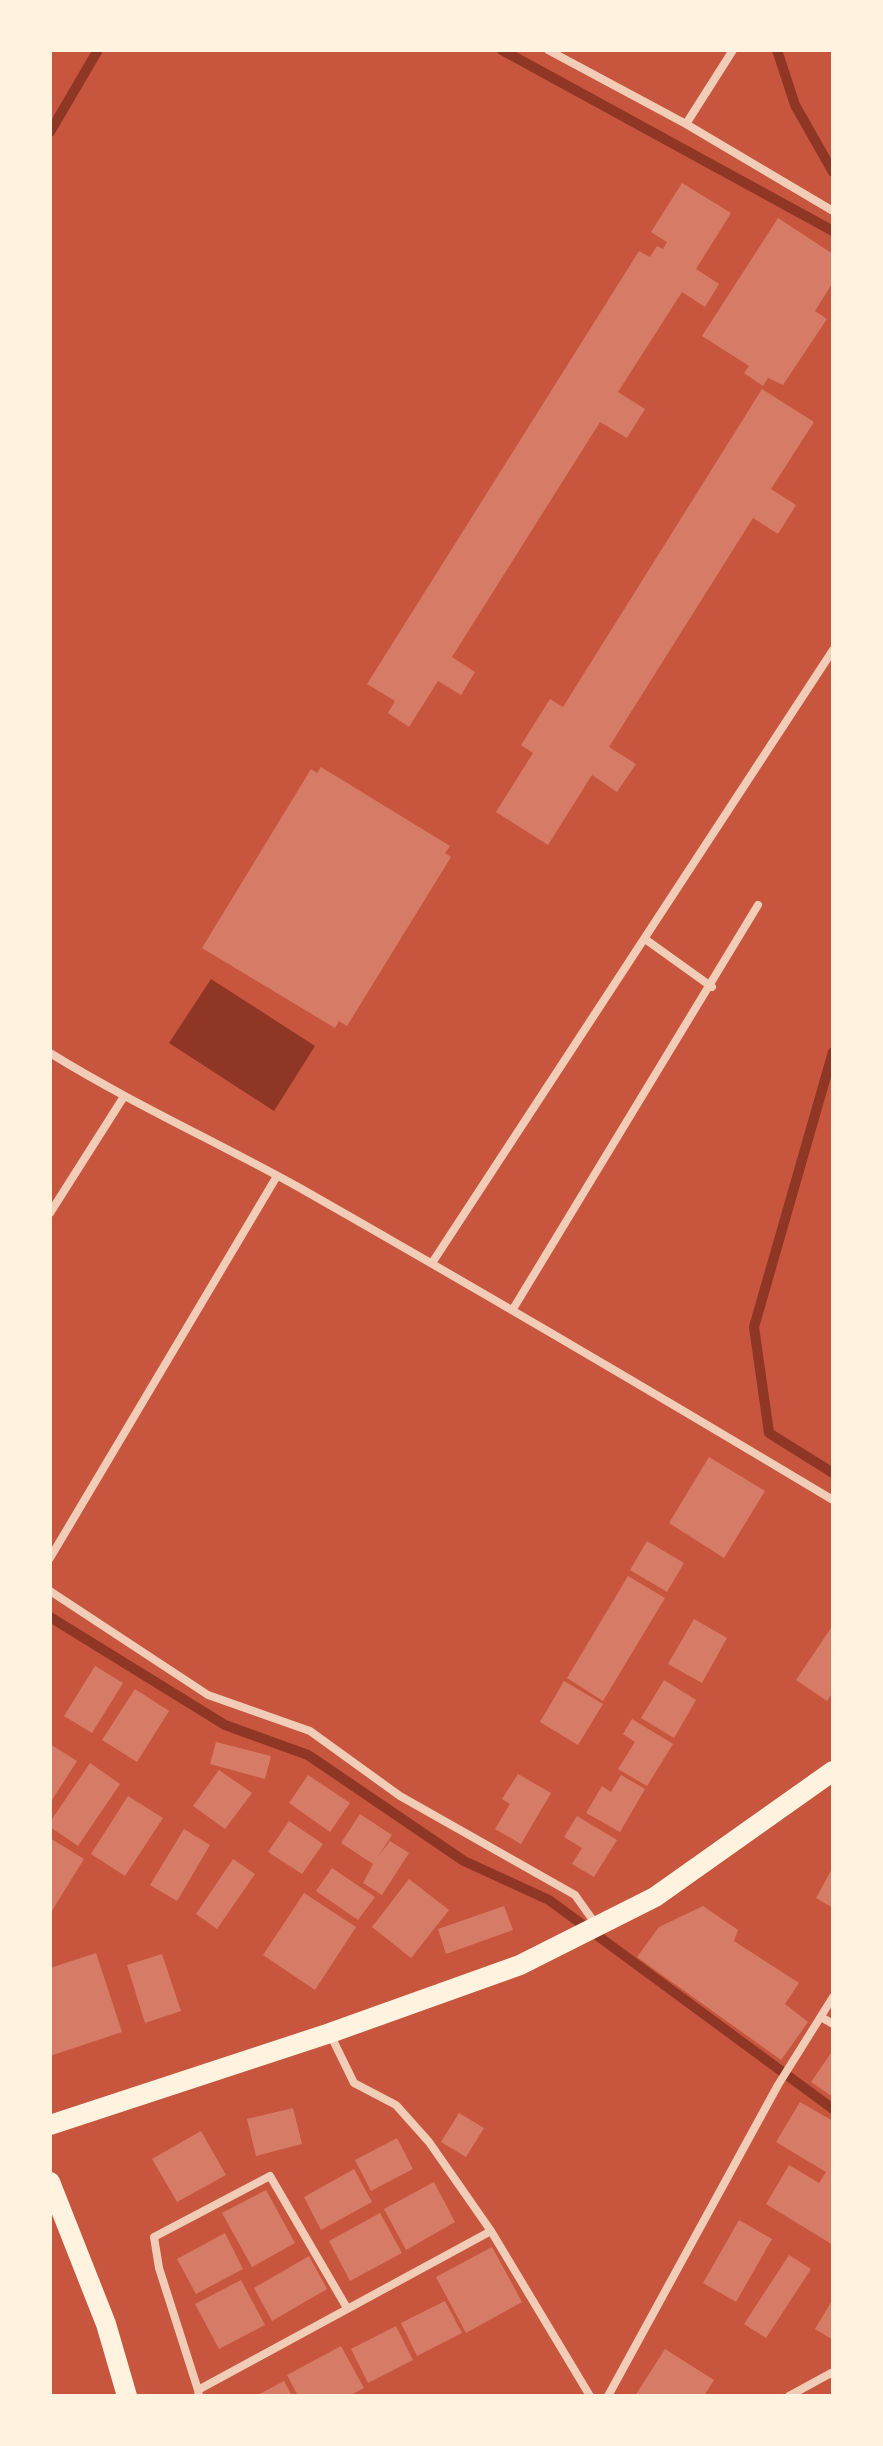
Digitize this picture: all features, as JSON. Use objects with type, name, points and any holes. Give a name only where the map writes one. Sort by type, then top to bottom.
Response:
[{"type":"main road","points":[[50,2125],[330,2033],[520,1965],[655,1897],[833,1771]]},
{"type":"main road","points":[[50,2182],[106,2324],[127,2396]]},
{"type":"street","points":[[686,124],[733,50]]},
{"type":"street","points":[[555,52],[686,124],[833,211]]},
{"type":"street","points":[[432,1263],[833,650]]},
{"type":"street","points":[[513,1309],[712,987],[758,905]]},
{"type":"street","points":[[645,939],[712,987]]},
{"type":"street","points":[[50,1053],[123,1098],[277,1176],[513,1309],[833,1500]]},
{"type":"street","points":[[50,1213],[123,1098]]},
{"type":"street","points":[[50,1558],[277,1176]]},
{"type":"street","points":[[50,1591],[208,1695],[310,1731],[400,1796],[575,1895],[597,1926]]},
{"type":"street","points":[[608,2396],[778,2085],[833,1997]]},
{"type":"street","points":[[821,2017],[833,2024]]},
{"type":"street","points":[[330,2033],[354,2083],[396,2105],[429,2142],[491,2231],[590,2396]]},
{"type":"street","points":[[347,2308],[270,2176],[154,2237],[159,2268],[198,2393],[491,2231]]},
{"type":"street","points":[[789,2396],[833,2372]]},
{"type":"shaded area","points":[[211,979],[315,1046],[274,1111],[169,1043]]},
{"type":"building","points":[[682,183],[731,213],[696,269],[719,284],[705,307],[682,292],[618,392],[645,409],[627,438],[600,422],[452,657],[475,672],[461,695],[438,681],[409,727],[388,713],[395,701],[367,684],[639,251],[650,257],[657,246],[663,249],[667,242],[651,232]]},
{"type":"building","points":[[778,218],[833,254],[833,282],[815,311],[827,319],[783,385],[768,378],[763,386],[744,373],[749,366],[702,336]]},
{"type":"building","points":[[762,389],[814,422],[771,489],[796,505],[778,534],[753,518],[609,747],[636,764],[617,792],[592,775],[548,845],[496,812],[533,753],[521,745],[550,699],[563,707]]},
{"type":"building","points":[[321,767],[450,846],[445,853],[451,857],[347,1026],[339,1021],[335,1028],[202,948],[311,769],[317,773]]},
{"type":"building","points":[[709,1457],[765,1491],[724,1558],[669,1523]]},
{"type":"building","points":[[647,1541],[684,1563],[667,1592],[630,1570]]},
{"type":"building","points":[[628,1576],[665,1598],[603,1701],[567,1678]]},
{"type":"building","points":[[694,1619],[727,1638],[702,1683],[668,1664]]},
{"type":"building","points":[[833,1625],[833,1692],[827,1701],[796,1680]]},
{"type":"building","points":[[95,1666],[123,1683],[92,1733],[64,1716]]},
{"type":"building","points":[[664,1680],[696,1700],[674,1738],[641,1718]]},
{"type":"building","points":[[564,1681],[603,1704],[578,1745],[540,1722]]},
{"type":"building","points":[[135,1689],[169,1711],[137,1762],[102,1740]]},
{"type":"building","points":[[632,1719],[673,1744],[647,1786],[618,1769],[635,1742],[623,1734]]},
{"type":"building","points":[[216,1742],[271,1756],[265,1779],[210,1764]]},
{"type":"building","points":[[50,1744],[77,1761],[50,1803]]},
{"type":"building","points":[[90,1763],[120,1784],[78,1846],[50,1827],[50,1822]]},
{"type":"building","points":[[219,1770],[252,1793],[225,1829],[193,1806]]},
{"type":"building","points":[[518,1774],[551,1793],[521,1844],[495,1829],[510,1804],[502,1799]]},
{"type":"building","points":[[308,1775],[350,1803],[330,1832],[289,1803]]},
{"type":"building","points":[[621,1775],[645,1789],[620,1832],[586,1813],[602,1786],[611,1792]]},
{"type":"building","points":[[128,1796],[163,1818],[125,1876],[91,1854]]},
{"type":"building","points":[[360,1814],[392,1835],[377,1858],[390,1841],[409,1853],[382,1895],[363,1883],[373,1864],[341,1843]]},
{"type":"building","points":[[577,1816],[617,1840],[594,1877],[572,1864],[582,1848],[564,1837]]},
{"type":"building","points":[[289,1821],[323,1844],[302,1874],[268,1852]]},
{"type":"building","points":[[184,1829],[210,1845],[177,1901],[150,1885]]},
{"type":"building","points":[[50,1838],[84,1859],[50,1914]]},
{"type":"building","points":[[233,1859],[255,1874],[217,1929],[196,1914]]},
{"type":"building","points":[[833,1867],[833,1908],[816,1898]]},
{"type":"building","points":[[332,1868],[375,1897],[358,1920],[316,1891]]},
{"type":"building","points":[[409,1879],[449,1910],[411,1958],[372,1927]]},
{"type":"building","points":[[304,1893],[356,1927],[315,1990],[263,1955]]},
{"type":"building","points":[[504,1906],[513,1930],[446,1954],[438,1929]]},
{"type":"building","points":[[703,1906],[738,1930],[734,1941],[799,1983],[785,2004],[808,2022],[781,2060],[637,1957],[659,1927]]},
{"type":"building","points":[[96,1953],[122,2032],[50,2056],[50,1968]]},
{"type":"building","points":[[162,1954],[181,2011],[145,2023],[127,1965]]},
{"type":"building","points":[[833,2050],[833,2097],[811,2082]]},
{"type":"building","points":[[800,2102],[833,2121],[833,2245],[766,2204],[789,2165],[819,2183],[826,2172],[776,2142]]},
{"type":"building","points":[[293,2108],[302,2144],[256,2156],[247,2119]]},
{"type":"building","points":[[459,2113],[484,2128],[466,2157],[441,2142]]},
{"type":"building","points":[[201,2131],[226,2175],[177,2202],[152,2159]]},
{"type":"building","points":[[397,2138],[413,2169],[371,2191],[355,2160]]},
{"type":"building","points":[[354,2169],[372,2202],[321,2230],[304,2197]]},
{"type":"building","points":[[434,2182],[455,2222],[406,2250],[384,2209]]},
{"type":"building","points":[[266,2190],[295,2243],[252,2267],[222,2213]]},
{"type":"building","points":[[380,2213],[402,2253],[350,2281],[329,2241]]},
{"type":"building","points":[[739,2220],[772,2239],[736,2302],[703,2283]]},
{"type":"building","points":[[225,2233],[243,2269],[196,2294],[177,2259]]},
{"type":"building","points":[[492,2247],[522,2302],[466,2333],[436,2277]]},
{"type":"building","points":[[789,2255],[811,2269],[766,2338],[744,2324]]},
{"type":"building","points":[[309,2256],[327,2289],[272,2321],[254,2288]]},
{"type":"building","points":[[241,2280],[265,2325],[219,2349],[195,2304]]},
{"type":"building","points":[[833,2299],[833,2340],[815,2329]]},
{"type":"building","points":[[445,2301],[462,2333],[417,2356],[401,2323]]},
{"type":"building","points":[[396,2326],[413,2360],[368,2383],[351,2349]]},
{"type":"building","points":[[341,2346],[364,2388],[349,2396],[298,2396],[287,2375]]},
{"type":"building","points":[[665,2349],[714,2380],[704,2396],[635,2396]]},
{"type":"building","points":[[284,2381],[292,2396],[256,2396]]},
{"type":"waterway","points":[[50,132],[98,50]]},
{"type":"waterway","points":[[502,50],[833,231]]},
{"type":"waterway","points":[[777,50],[795,105],[833,172]]},
{"type":"waterway","points":[[833,1052],[754,1327],[769,1433],[833,1473]]},
{"type":"waterway","points":[[50,1617],[225,1725],[308,1755],[464,1861],[549,1900],[833,2109]]}]
